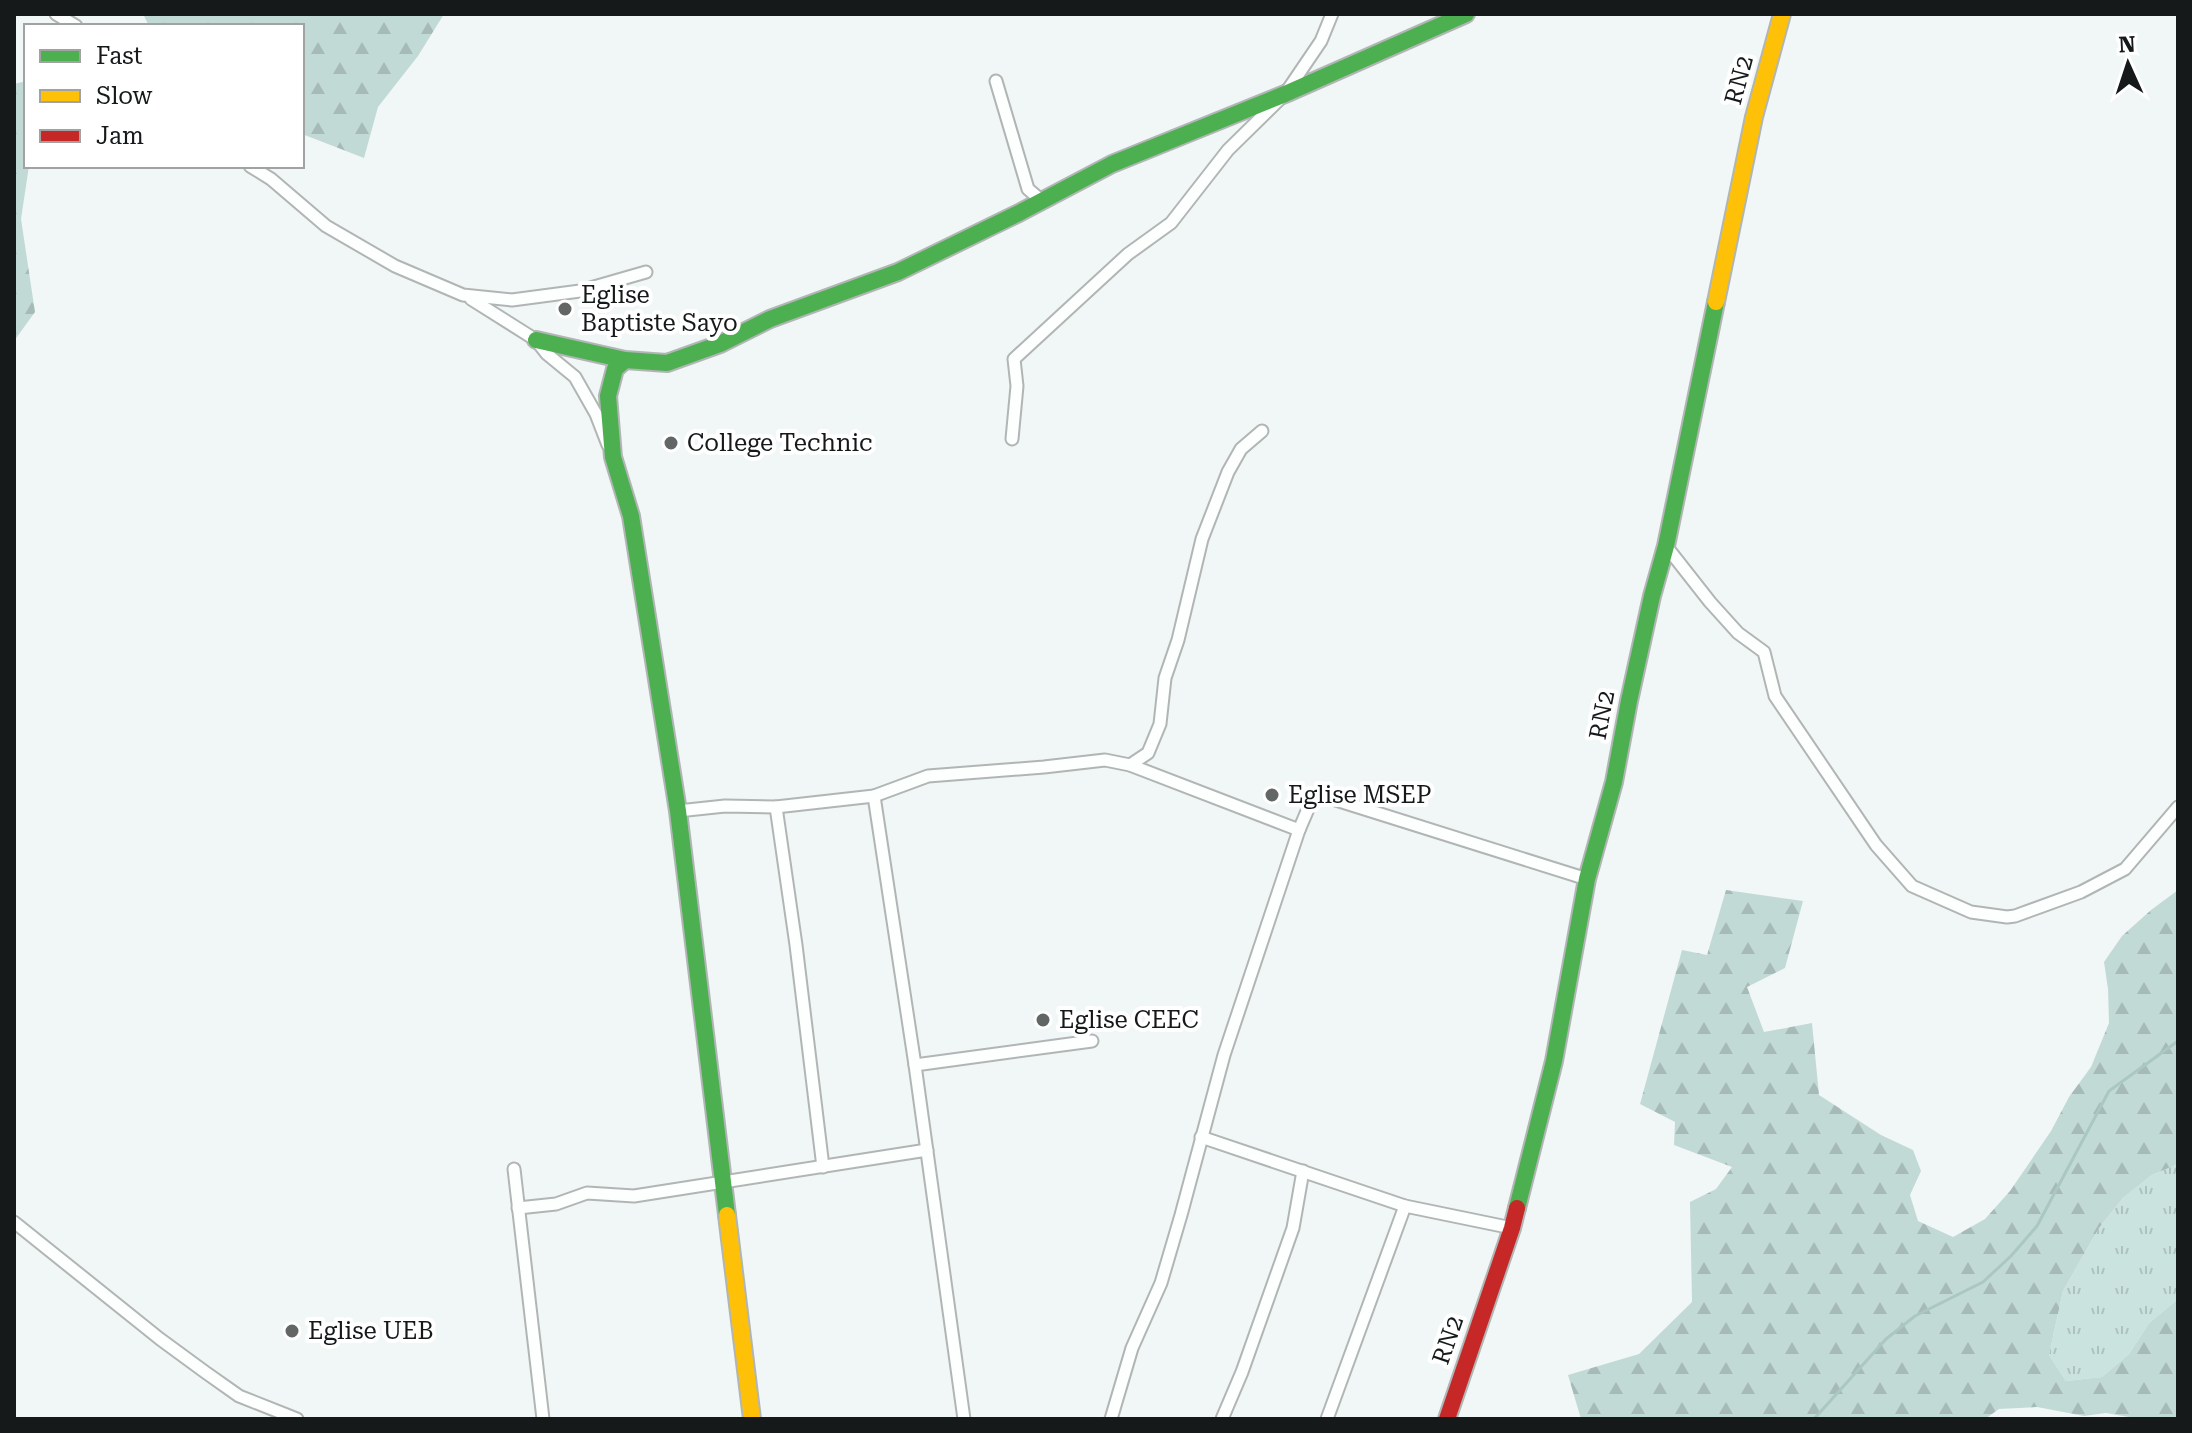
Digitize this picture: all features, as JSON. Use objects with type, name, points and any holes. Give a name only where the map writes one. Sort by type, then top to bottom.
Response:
[{"type":"street","points":[[1012,439],[1017,386],[1014,359],[1128,254],[1171,223],[1228,150],[1285,94],[1321,41],[1332,14]]},
{"type":"street","points":[[253,168],[271,179],[326,226],[395,266],[466,296],[536,340],[625,360],[667,363],[720,344],[770,319],[898,272],[1112,164],[1285,94],[1466,14]]},
{"type":"street","name":"RN2","points":[[1447,1419],[1512,1228],[1554,1061],[1587,879],[1614,782],[1754,117],[1782,14]]},
{"type":"street","points":[[996,81],[1028,189],[1042,201]]},
{"type":"street","points":[[466,296],[509,300],[539,297],[580,291],[646,272]]},
{"type":"street","points":[[536,340],[547,354],[575,377],[596,414],[631,516],[678,811],[752,1419]]},
{"type":"street","points":[[613,457],[608,396],[615,369],[625,360]]},
{"type":"street","points":[[1130,765],[1148,753],[1160,724],[1165,678],[1178,640],[1202,539],[1234,461],[1241,449],[1262,431]]},
{"type":"street","points":[[1666,546],[1738,633],[1764,652],[1775,696],[1876,845],[1912,886],[1971,912],[2015,916],[2072,895],[2125,869],[2178,807]]},
{"type":"street","points":[[678,811],[725,806],[776,807],[874,796],[928,776],[1105,760],[1130,765],[1299,830]]},
{"type":"street","points":[[1111,1419],[1132,1348],[1161,1283],[1224,1055],[1299,830],[1314,795],[1587,879]]},
{"type":"street","points":[[874,796],[964,1419]]},
{"type":"street","points":[[776,807],[823,1167]]},
{"type":"street","points":[[915,1065],[1092,1041]]},
{"type":"street","points":[[1201,1137],[1405,1206],[1512,1228]]},
{"type":"street","points":[[518,1208],[556,1204],[587,1193],[634,1196],[927,1150]]},
{"type":"street","points":[[514,1169],[543,1419]]},
{"type":"street","points":[[1222,1419],[1293,1228],[1303,1171]]},
{"type":"street","points":[[1327,1419],[1405,1206]]},
{"type":"street","points":[[14,1222],[160,1339],[239,1396],[297,1419]]},
{"type":"green space","points":[[143,14],[444,14],[418,56],[378,107],[364,158],[304,135],[304,24],[148,24]]},
{"type":"green space","points":[[24,82],[24,168],[29,168],[21,219],[35,312],[14,341],[14,84]]},
{"type":"green space","points":[[1726,890],[1803,901],[1785,968],[1747,987],[1764,1032],[1812,1023],[1819,1095],[1881,1135],[1913,1150],[1921,1171],[1910,1195],[1918,1221],[1953,1237],[1985,1219],[2010,1191],[2051,1131],[2069,1097],[2091,1067],[2109,1023],[2104,962],[2122,936],[2178,890],[2178,1164],[2152,1175],[2123,1198],[2099,1228],[2063,1291],[2049,1355],[2066,1381],[2102,1377],[2129,1354],[2149,1323],[2178,1299],[2178,1419],[2140,1419],[2106,1413],[2084,1416],[2037,1407],[1999,1409],[1985,1419],[1581,1419],[1568,1375],[1639,1354],[1692,1302],[1690,1202],[1716,1189],[1732,1167],[1674,1145],[1675,1122],[1640,1104],[1682,950],[1707,955]]},
{"type":"green space","points":[[2178,1164],[2178,1299],[2149,1323],[2129,1354],[2102,1377],[2066,1381],[2049,1355],[2063,1291],[2099,1228],[2123,1198],[2152,1175]]},
{"type":"waterway","points":[[1814,1419],[1886,1339],[1915,1316],[1983,1282],[2011,1256],[2037,1226],[2109,1091],[2178,1041]]},
{"type":"traffic: fast","points":[[536,340],[625,360],[667,363],[720,344],[770,319],[898,272],[1112,164],[1285,94],[1466,14]]},
{"type":"traffic: fast","points":[[1517,1208],[1554,1061],[1587,879],[1614,782],[1716,302]]},
{"type":"traffic: fast","points":[[625,360],[615,369],[608,396],[613,457],[631,516],[678,811],[727,1215]]},
{"type":"traffic: slow","points":[[1716,302],[1754,117],[1782,14]]},
{"type":"traffic: slow","points":[[727,1215],[752,1419]]},
{"type":"traffic: jam","points":[[1447,1419],[1517,1208]]},
{"type":"place","name":"Eglise Baptiste Sayo","points":[[565,309]]},
{"type":"place","name":"College Technic","points":[[671,443]]},
{"type":"place","name":"Eglise MSEP","points":[[1272,795]]},
{"type":"place","name":"Eglise CEEC","points":[[1043,1020]]},
{"type":"place","name":"Eglise UEB","points":[[292,1331]]}]
